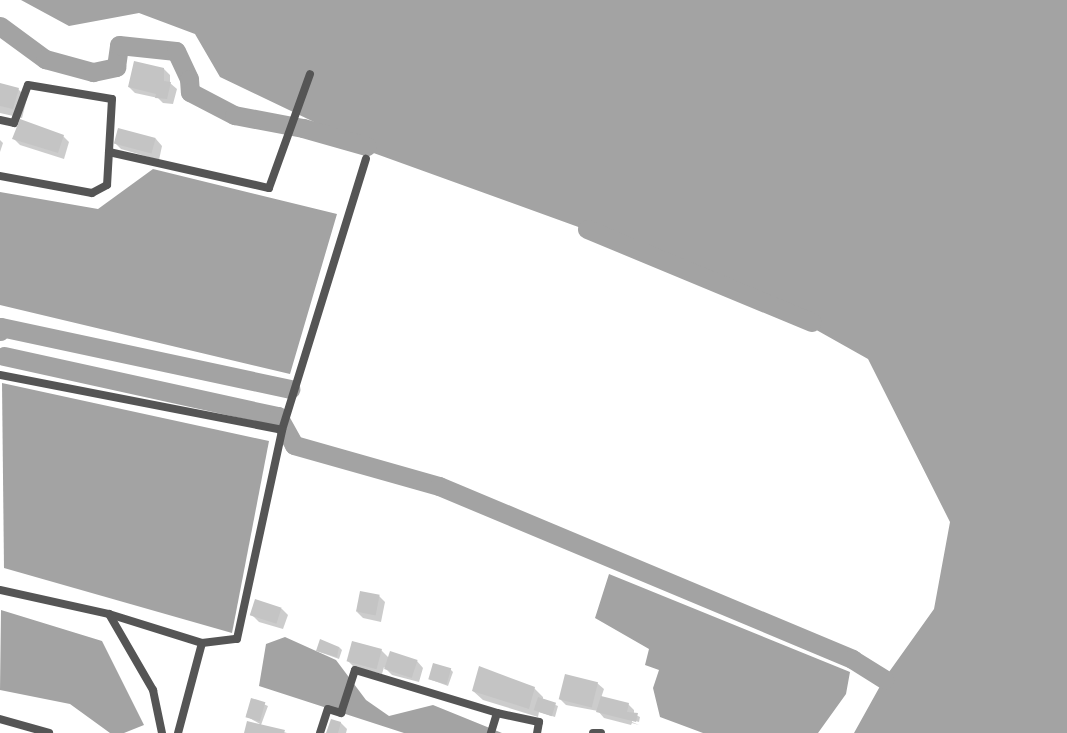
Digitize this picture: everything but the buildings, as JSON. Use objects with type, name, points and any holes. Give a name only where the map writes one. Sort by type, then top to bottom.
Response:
[{"type":"street","points":[[109,152],[269,188],[310,74]]},
{"type":"street","points":[[0,120],[14,123],[28,85],[112,99],[108,185],[92,192],[0,176]]},
{"type":"street","points":[[0,590],[109,614],[202,643],[237,639],[282,430],[366,159]]},
{"type":"street","points":[[0,375],[282,430]]},
{"type":"street","points":[[109,614],[153,690],[162,733]]},
{"type":"street","points":[[178,733],[202,643]]},
{"type":"street","points":[[320,733],[328,709],[341,714],[355,670],[497,713],[538,722],[537,733]]},
{"type":"street","points":[[491,733],[497,713]]},
{"type":"street","points":[[0,719],[49,733]]},
{"type":"street","points":[[593,733],[601,733]]},
{"type":"shaded area","points":[[21,0],[1067,0],[1067,733],[854,733],[884,679],[934,609],[950,522],[868,359],[788,314],[617,241],[368,151],[312,121],[220,77],[195,34],[139,13],[69,26]]},
{"type":"shaded area","points":[[153,169],[337,214],[290,374],[0,305],[0,192],[98,209]]},
{"type":"shaded area","points":[[2,383],[269,441],[232,633],[4,568]]},
{"type":"shaded area","points":[[609,574],[850,672],[846,694],[818,733],[703,733],[660,717],[653,688],[659,670],[645,665],[649,649],[595,618]]},
{"type":"shaded area","points":[[1,610],[102,641],[144,725],[124,733],[110,733],[70,704],[0,690]]},
{"type":"shaded area","points":[[285,637],[336,660],[366,700],[389,716],[433,705],[502,733],[404,733],[259,686],[266,644]]},
{"type":"waterway","points":[[0,26],[45,59],[93,72],[116,67],[119,45],[176,51],[189,79],[190,92],[234,115],[303,128],[366,146]]},
{"type":"waterway","points":[[587,229],[812,322]]},
{"type":"waterway","points":[[0,331],[1,327],[290,389]]},
{"type":"waterway","points":[[4,356],[278,416],[294,445],[439,486],[852,659],[884,679]]}]
